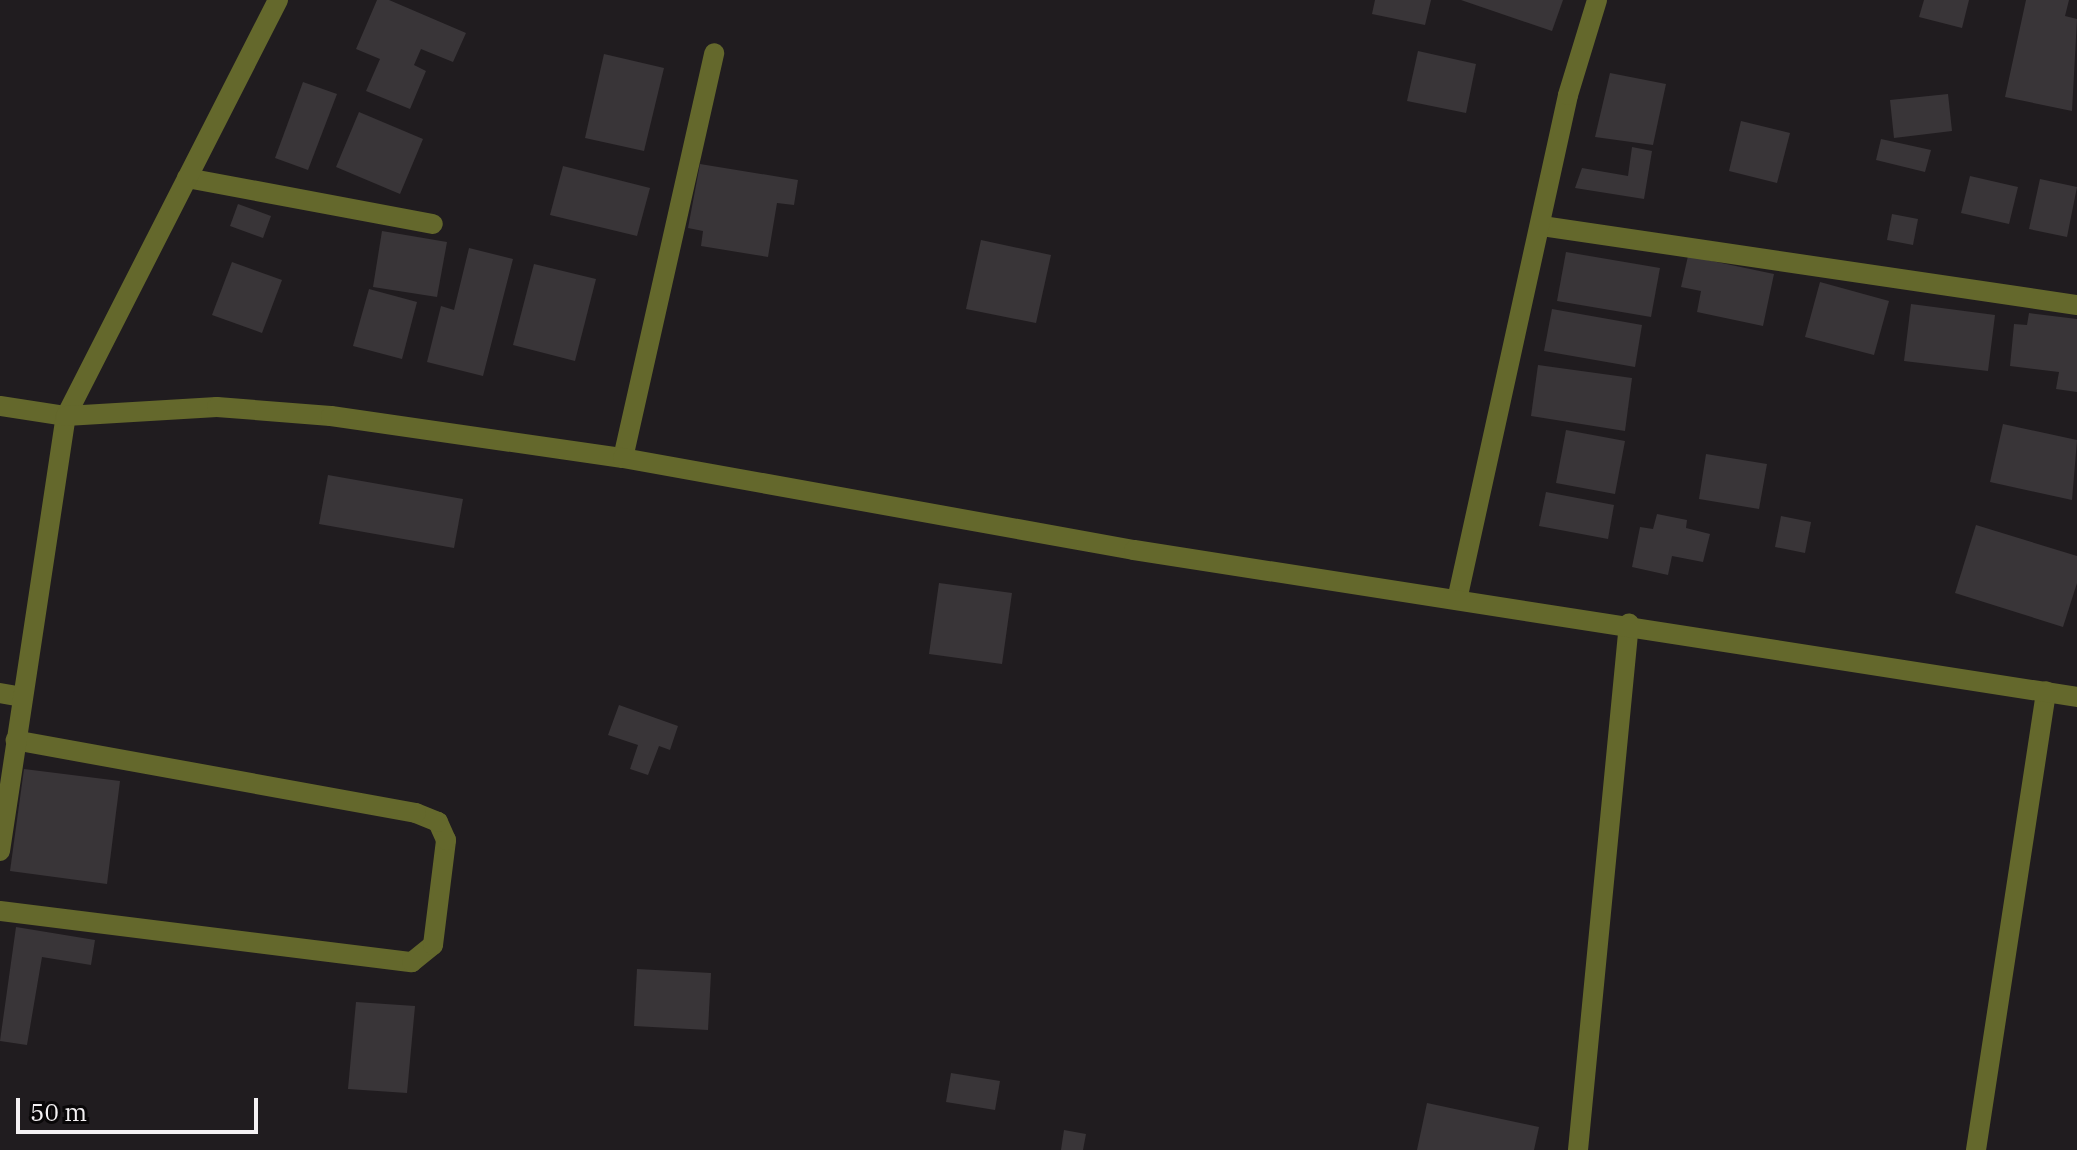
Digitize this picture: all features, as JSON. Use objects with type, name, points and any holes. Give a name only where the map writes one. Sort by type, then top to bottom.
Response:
[{"type":"street","points":[[0,851],[66,416],[278,0]]},
{"type":"street","points":[[1457,600],[1542,226],[1568,95],[1597,0]]},
{"type":"street","points":[[623,458],[714,53]]},
{"type":"street","points":[[187,178],[433,224]]},
{"type":"street","points":[[1542,226],[2077,305]]},
{"type":"street","points":[[0,406],[66,416],[268,408],[623,458],[1134,550],[1629,623],[2077,697]]},
{"type":"street","points":[[1578,1150],[1629,623]]},
{"type":"street","points":[[1976,1150],[2046,691]]},
{"type":"street","points":[[0,693],[22,697]]},
{"type":"street","points":[[0,911],[412,962],[433,945],[446,840],[438,822],[416,813],[16,740]]},
{"type":"building","points":[[377,0],[389,0],[466,33],[453,62],[421,49],[414,65],[426,71],[410,109],[366,91],[380,59],[356,49]]},
{"type":"building","points":[[1375,0],[1431,0],[1425,25],[1372,14]]},
{"type":"building","points":[[1461,0],[1563,0],[1552,31]]},
{"type":"building","points":[[1924,0],[1969,0],[1962,28],[1919,17]]},
{"type":"building","points":[[2026,0],[2069,0],[2065,16],[2077,19],[2072,111],[2005,97]]},
{"type":"building","points":[[1418,51],[1476,64],[1466,113],[1407,101]]},
{"type":"building","points":[[604,54],[664,68],[644,151],[585,138]]},
{"type":"building","points":[[1610,73],[1666,84],[1653,145],[1595,137]]},
{"type":"building","points":[[303,82],[337,94],[308,170],[275,158]]},
{"type":"building","points":[[1948,94],[1952,131],[1894,138],[1890,100]]},
{"type":"building","points":[[359,112],[423,139],[400,194],[336,167]]},
{"type":"building","points":[[1741,121],[1790,133],[1777,183],[1729,171]]},
{"type":"building","points":[[1881,139],[1931,150],[1925,172],[1876,160]]},
{"type":"building","points":[[1632,147],[1652,151],[1644,199],[1575,188],[1582,168],[1628,176]]},
{"type":"building","points":[[700,164],[798,180],[794,205],[777,203],[768,257],[701,246],[703,231],[688,228]]},
{"type":"building","points":[[563,166],[650,188],[637,236],[550,215]]},
{"type":"building","points":[[1970,176],[2018,187],[2009,224],[1961,213]]},
{"type":"building","points":[[2040,179],[2077,187],[2067,237],[2029,229]]},
{"type":"building","points":[[238,204],[271,216],[263,238],[230,226]]},
{"type":"building","points":[[1892,214],[1918,219],[1913,245],[1887,240]]},
{"type":"building","points":[[382,231],[447,242],[437,297],[373,287]]},
{"type":"building","points":[[981,240],[1051,255],[1036,323],[966,309]]},
{"type":"building","points":[[469,248],[513,259],[483,376],[427,362],[441,306],[454,310]]},
{"type":"building","points":[[1566,252],[1660,268],[1651,317],[1557,301]]},
{"type":"building","points":[[1688,256],[1774,274],[1763,326],[1697,312],[1701,291],[1681,287]]},
{"type":"building","points":[[232,262],[282,280],[262,333],[212,315]]},
{"type":"building","points":[[534,264],[596,279],[575,361],[513,345]]},
{"type":"building","points":[[1820,282],[1889,301],[1874,355],[1805,337]]},
{"type":"building","points":[[369,289],[417,302],[402,359],[353,346]]},
{"type":"building","points":[[1911,304],[1995,315],[1988,371],[1904,361]]},
{"type":"building","points":[[1552,309],[1642,325],[1635,367],[1544,351]]},
{"type":"building","points":[[2029,313],[2077,319],[2077,392],[2056,389],[2059,372],[2010,366],[2014,324],[2027,325]]},
{"type":"building","points":[[1538,365],[1632,378],[1625,431],[1531,416]]},
{"type":"building","points":[[2003,424],[2077,440],[2072,500],[1990,482]]},
{"type":"building","points":[[1566,430],[1625,441],[1615,494],[1556,483]]},
{"type":"building","points":[[1706,454],[1767,464],[1759,509],[1699,499]]},
{"type":"building","points":[[328,475],[463,499],[454,548],[319,524]]},
{"type":"building","points":[[1546,492],[1614,505],[1608,539],[1539,526]]},
{"type":"building","points":[[1657,514],[1687,520],[1686,528],[1710,534],[1703,562],[1672,556],[1668,575],[1632,567],[1640,527],[1653,529]]},
{"type":"building","points":[[1781,516],[1811,522],[1805,553],[1775,547]]},
{"type":"building","points":[[1976,525],[2077,556],[2077,583],[2063,627],[1955,593]]},
{"type":"building","points":[[939,583],[1012,593],[1002,664],[929,654]]},
{"type":"building","points":[[619,705],[678,726],[670,750],[659,746],[648,775],[630,769],[638,745],[608,735]]},
{"type":"building","points":[[24,769],[120,781],[107,884],[10,871]]},
{"type":"building","points":[[16,927],[95,940],[91,965],[42,957],[27,1045],[0,1041]]},
{"type":"building","points":[[637,969],[711,973],[708,1030],[634,1026]]},
{"type":"building","points":[[356,1002],[415,1006],[407,1093],[348,1089]]},
{"type":"building","points":[[951,1073],[1000,1081],[995,1110],[946,1102]]},
{"type":"building","points":[[1427,1103],[1539,1127],[1534,1150],[1417,1150]]},
{"type":"building","points":[[1064,1130],[1086,1134],[1083,1150],[1061,1150]]}]
